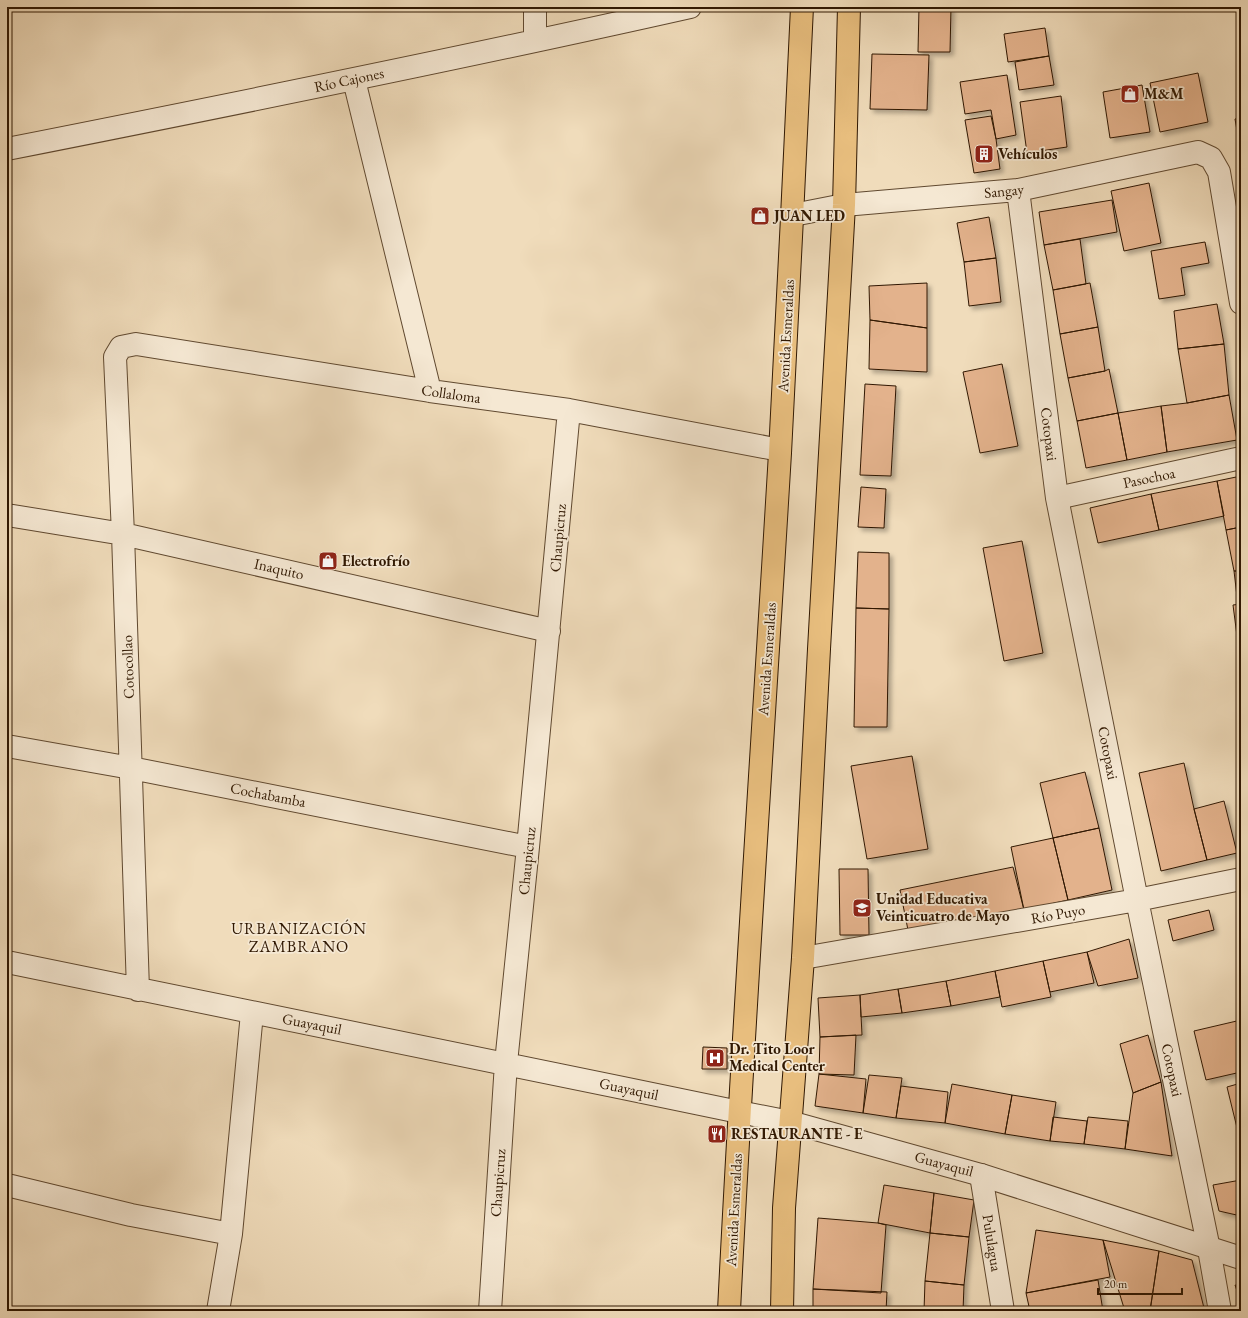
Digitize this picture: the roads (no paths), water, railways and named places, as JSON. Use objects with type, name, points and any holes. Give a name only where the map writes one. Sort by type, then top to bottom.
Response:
[{"type":"main road","name":"Avenida Esmeraldas","points":[[729,1311],[739,1112],[780,450],[793,215],[802,7]]},
{"type":"main road","points":[[782,1311],[784,1208],[804,958],[819,641],[844,204],[849,7]]},
{"type":"street","points":[[535,7],[535,41]]},
{"type":"street","name":"Río Cajones","points":[[7,149],[354,80],[690,7]]},
{"type":"street","points":[[354,80],[430,391]]},
{"type":"street","name":"Sangay","points":[[793,215],[844,204],[1018,190],[1198,152],[1211,158],[1219,172],[1241,303]]},
{"type":"street","name":"Cotopaxi","points":[[1018,190],[1057,498],[1137,900],[1209,1249],[1220,1311]]},
{"type":"street","name":"Collaloma","points":[[121,347],[136,344],[430,391],[569,410],[780,450]]},
{"type":"street","name":"Cotocollao","points":[[121,347],[115,357],[123,534],[138,990]]},
{"type":"street","name":"Chaupicruz","points":[[490,1311],[506,1063],[549,631],[569,410]]},
{"type":"street","name":"Pasochoa","points":[[1057,498],[1241,458]]},
{"type":"street","name":"Inaquito","points":[[7,515],[123,534],[549,631]]},
{"type":"street","name":"Cochabamba","points":[[7,746],[131,768],[528,847]]},
{"type":"street","name":"Río Puyo","points":[[804,958],[1137,900],[1241,879]]},
{"type":"street","name":"Guayaquil","points":[[7,962],[138,990],[506,1063],[790,1122],[981,1175],[1241,1258]]},
{"type":"street","points":[[218,1311],[231,1234],[252,1013]]},
{"type":"street","name":"Pululagua","points":[[981,1175],[1003,1311]]},
{"type":"street","points":[[7,1185],[131,1215],[231,1234]]},
{"type":"place","name":"M&M","points":[[1130,94]]},
{"type":"place","name":"Vehículos","points":[[984,154]]},
{"type":"place","name":"JUAN LED","points":[[760,216]]},
{"type":"place","name":"Electrofrío","points":[[328,561]]},
{"type":"place","name":"Unidad Educativa Veinticuatro de Mayo","points":[[862,908]]},
{"type":"place","name":"Dr. Tito Loor Medical Center","points":[[715,1058]]},
{"type":"place","name":"RESTAURANTE - E","points":[[717,1134]]},
{"type":"district","name":"URBANIZACIÓN ZAMBRANO","points":[[299,937]]}]
